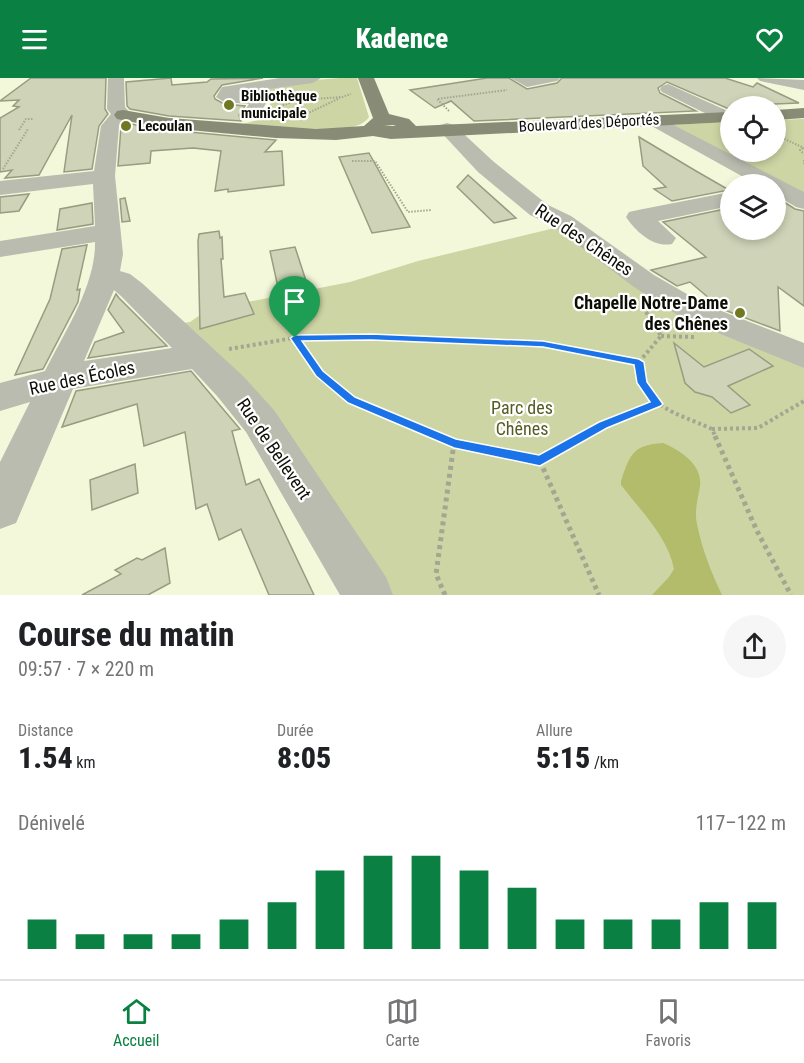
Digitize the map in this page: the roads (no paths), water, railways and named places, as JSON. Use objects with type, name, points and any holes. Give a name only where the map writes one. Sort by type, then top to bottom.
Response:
[{"type":"main road","points":[[368,82],[382,118],[391,126]]},
{"type":"main road","points":[[786,114],[804,113]]},
{"type":"main road","name":"Boulevard des Déportés","points":[[123,115],[150,121],[283,133],[335,135],[391,126],[456,129],[720,117]]},
{"type":"street","points":[[0,509],[105,278],[109,254],[104,176],[110,126],[114,119],[123,115],[116,109],[116,78]]},
{"type":"street","points":[[253,112],[260,100],[224,97],[228,90],[313,78]]},
{"type":"street","points":[[523,80],[552,78]]},
{"type":"street","points":[[765,78],[804,85]]},
{"type":"street","points":[[669,89],[720,113]]},
{"type":"street","points":[[654,120],[751,174]]},
{"type":"street","name":"Rue des Chênes","points":[[456,129],[484,163],[539,210],[562,221],[644,281],[695,312],[804,356]]},
{"type":"street","points":[[2,181],[104,176]]},
{"type":"street","points":[[786,193],[804,202]]},
{"type":"street","points":[[663,238],[638,217],[720,201]]},
{"type":"street","points":[[0,249],[108,232]]},
{"type":"street","name":"Rue de Bellevent","points":[[105,278],[124,282],[230,386],[260,421],[368,595]]},
{"type":"street","name":"Rue des Écoles","points":[[0,397],[74,376],[200,356]]},
{"type":"place","name":"Bibliothèque municipale","points":[[229,105]]},
{"type":"place","name":"Lecoulan","points":[[126,126]]},
{"type":"place","name":"Chapelle Notre-Dame des Chênes","points":[[740,313]]},
{"type":"park label","name":"Parc des Chênes","points":[[522,418]]}]
